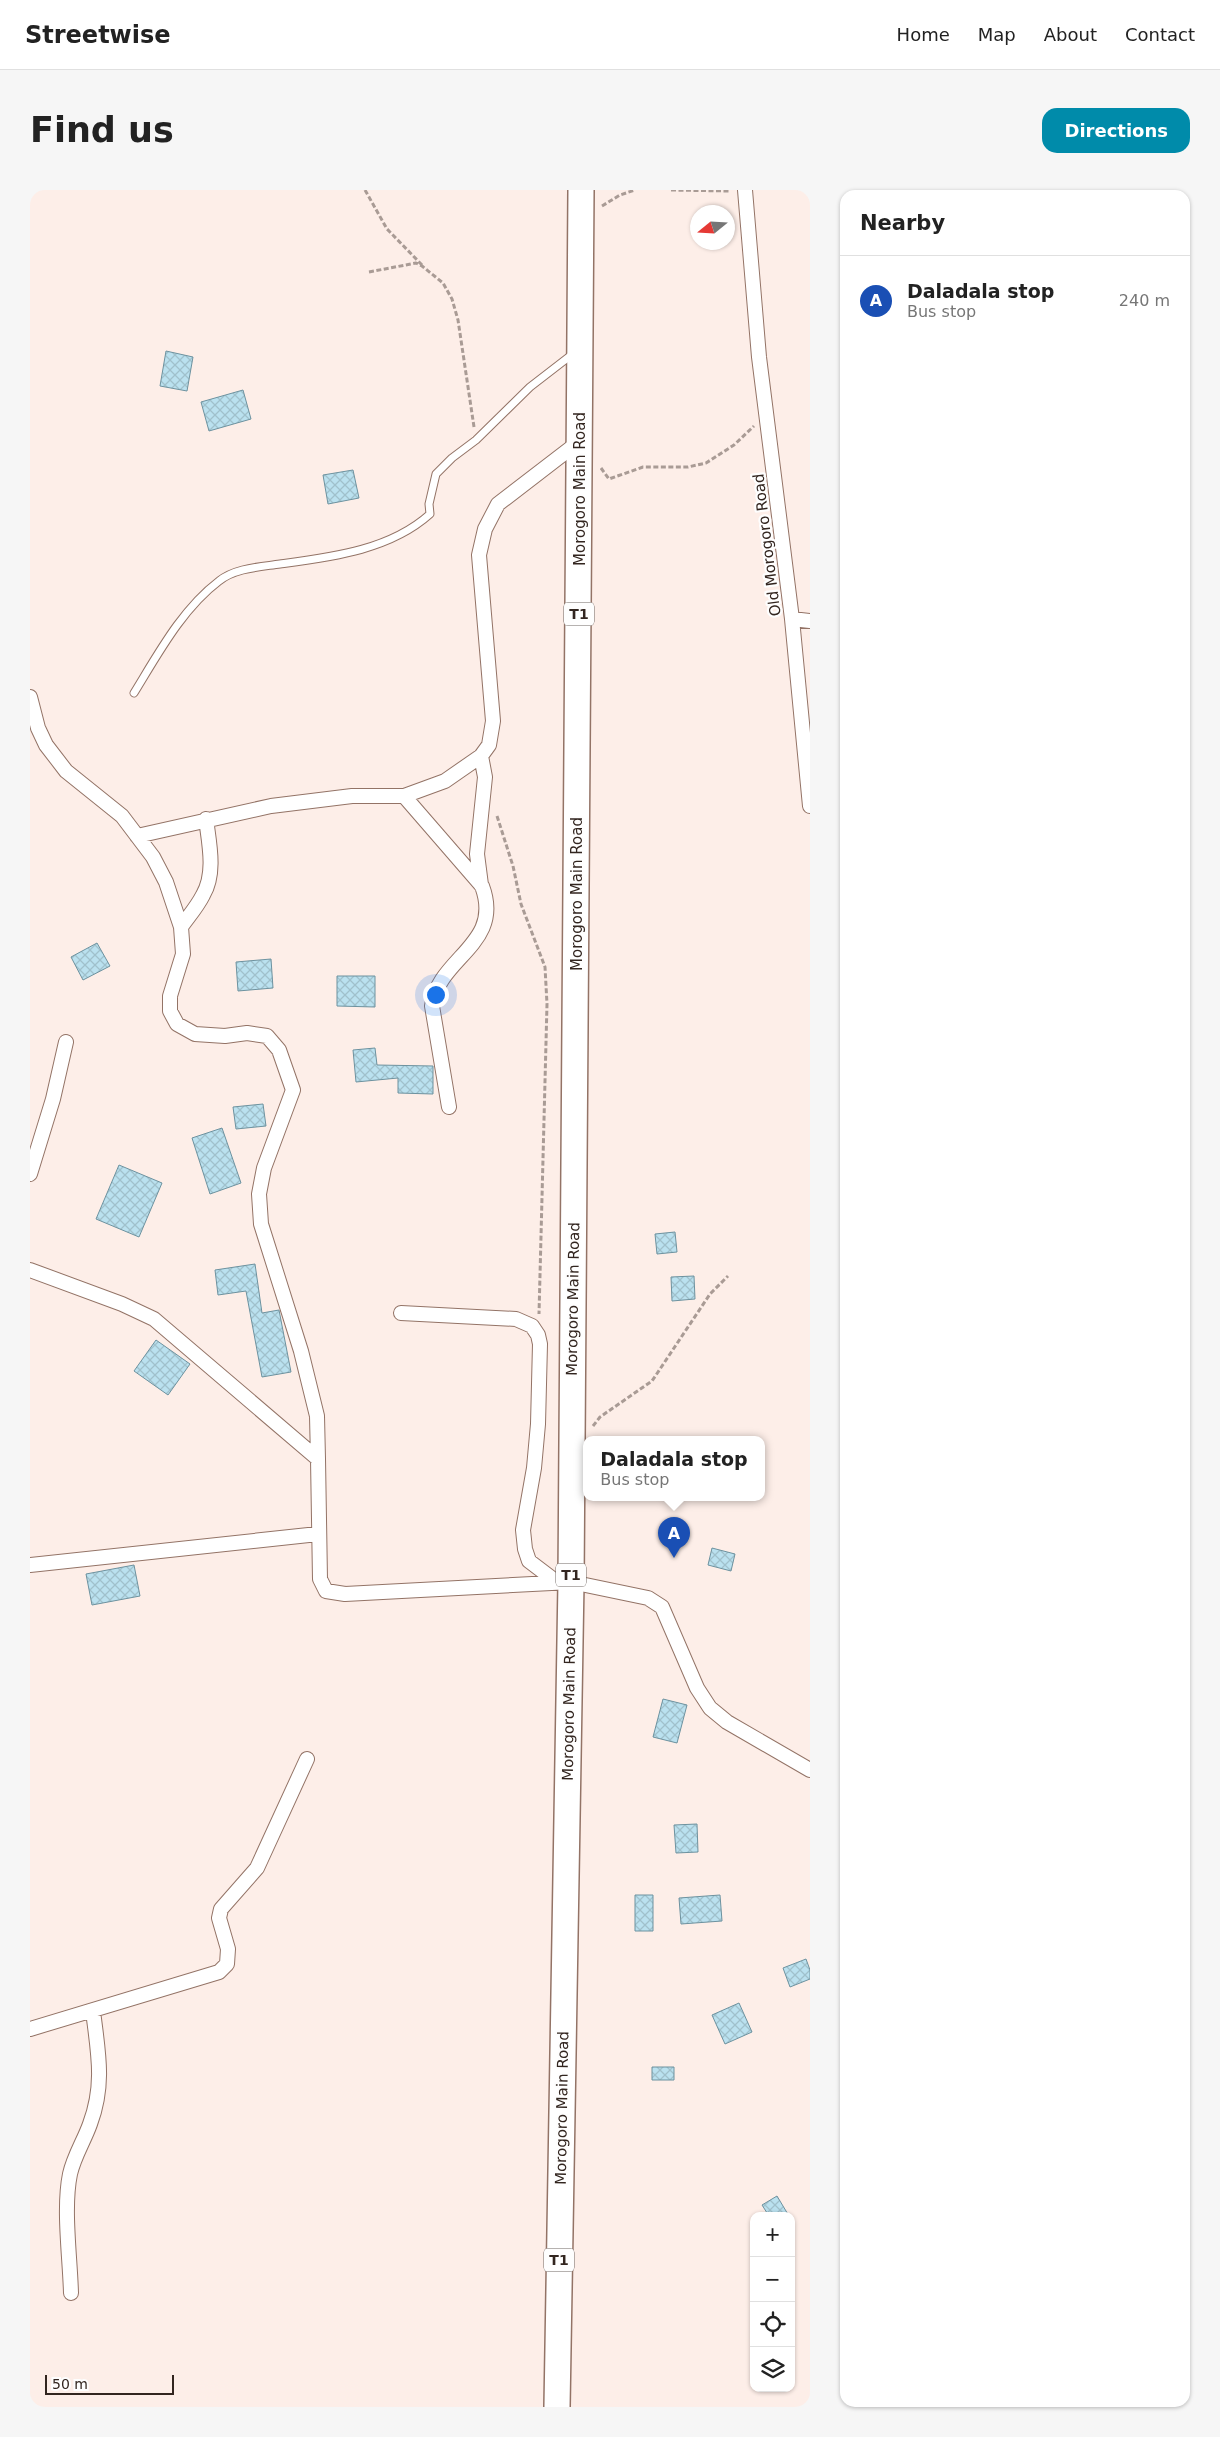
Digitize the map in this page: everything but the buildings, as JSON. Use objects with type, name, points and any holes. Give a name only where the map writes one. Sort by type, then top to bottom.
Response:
[{"type":"highway","name":"Morogoro Main Road","points":[[557,2407],[565,1582],[572,1452],[581,190]]},
{"type":"street","name":"Old Morogoro Road","points":[[745,191],[767,414],[792,619],[810,806]]},
{"type":"street","points":[[137,836],[206,819],[271,806],[352,796],[404,796],[445,781],[481,756],[489,745],[493,721],[479,555],[485,529],[498,504],[580,441]]},
{"type":"street","points":[[792,619],[810,621]]},
{"type":"street","points":[[30,697],[38,728],[46,745],[66,771],[122,816],[166,882],[181,927],[183,954],[170,996],[170,1010],[177,1024],[195,1034],[225,1036],[248,1033],[267,1036],[279,1050],[293,1090],[264,1168],[259,1194],[261,1224],[301,1351],[317,1416],[320,1579],[326,1591],[345,1594],[565,1582],[648,1598],[662,1607],[697,1688],[710,1708],[727,1722],[810,1770]]},
{"type":"street","points":[[449,1107],[432,1006],[433,996],[438,986],[454,964],[472,948],[483,929],[486,896],[482,886],[477,854],[485,777],[481,756]]},
{"type":"street","points":[[404,796],[482,886]]},
{"type":"street","points":[[181,927],[204,894],[209,879],[210,856],[206,819]]},
{"type":"street","points":[[30,1174],[53,1099],[66,1042]]},
{"type":"street","points":[[30,1270],[122,1304],[154,1319],[318,1459]]},
{"type":"street","points":[[401,1313],[516,1320],[532,1326],[538,1334],[540,1358],[538,1416],[534,1468],[523,1530],[525,1549],[529,1561],[565,1582]]},
{"type":"street","points":[[30,1565],[318,1534]]},
{"type":"street","points":[[30,2029],[219,1972],[227,1964],[228,1949],[219,1918],[222,1908],[257,1868],[306,1759]]},
{"type":"street","points":[[71,2293],[68,2195],[70,2174],[90,2124],[100,2087],[101,2068],[93,2011]]},
{"type":"lane","points":[[134,693],[175,628],[219,580],[238,571],[313,560],[380,545],[413,527],[430,514],[429,504],[436,474],[452,458],[476,440],[530,387],[580,348]]},
{"type":"path","points":[[365,190],[387,229],[422,266],[443,283],[452,299],[458,320],[476,440]]},
{"type":"path","points":[[581,225],[607,201],[635,190]]},
{"type":"path","points":[[671,190],[745,191]]},
{"type":"path","points":[[369,272],[404,264],[416,263],[422,266]]},
{"type":"path","points":[[600,467],[609,479],[643,467],[688,467],[706,463],[734,445],[767,414]]},
{"type":"path","points":[[495,810],[513,866],[520,904],[545,967],[547,1004],[538,1334]]},
{"type":"path","points":[[585,1436],[600,1417],[652,1381],[710,1294],[728,1276]]},
{"type":"path","points":[[572,1452],[583,1438]]},
{"type":"place","name":"Daladala stop","points":[[674,1558]]}]
